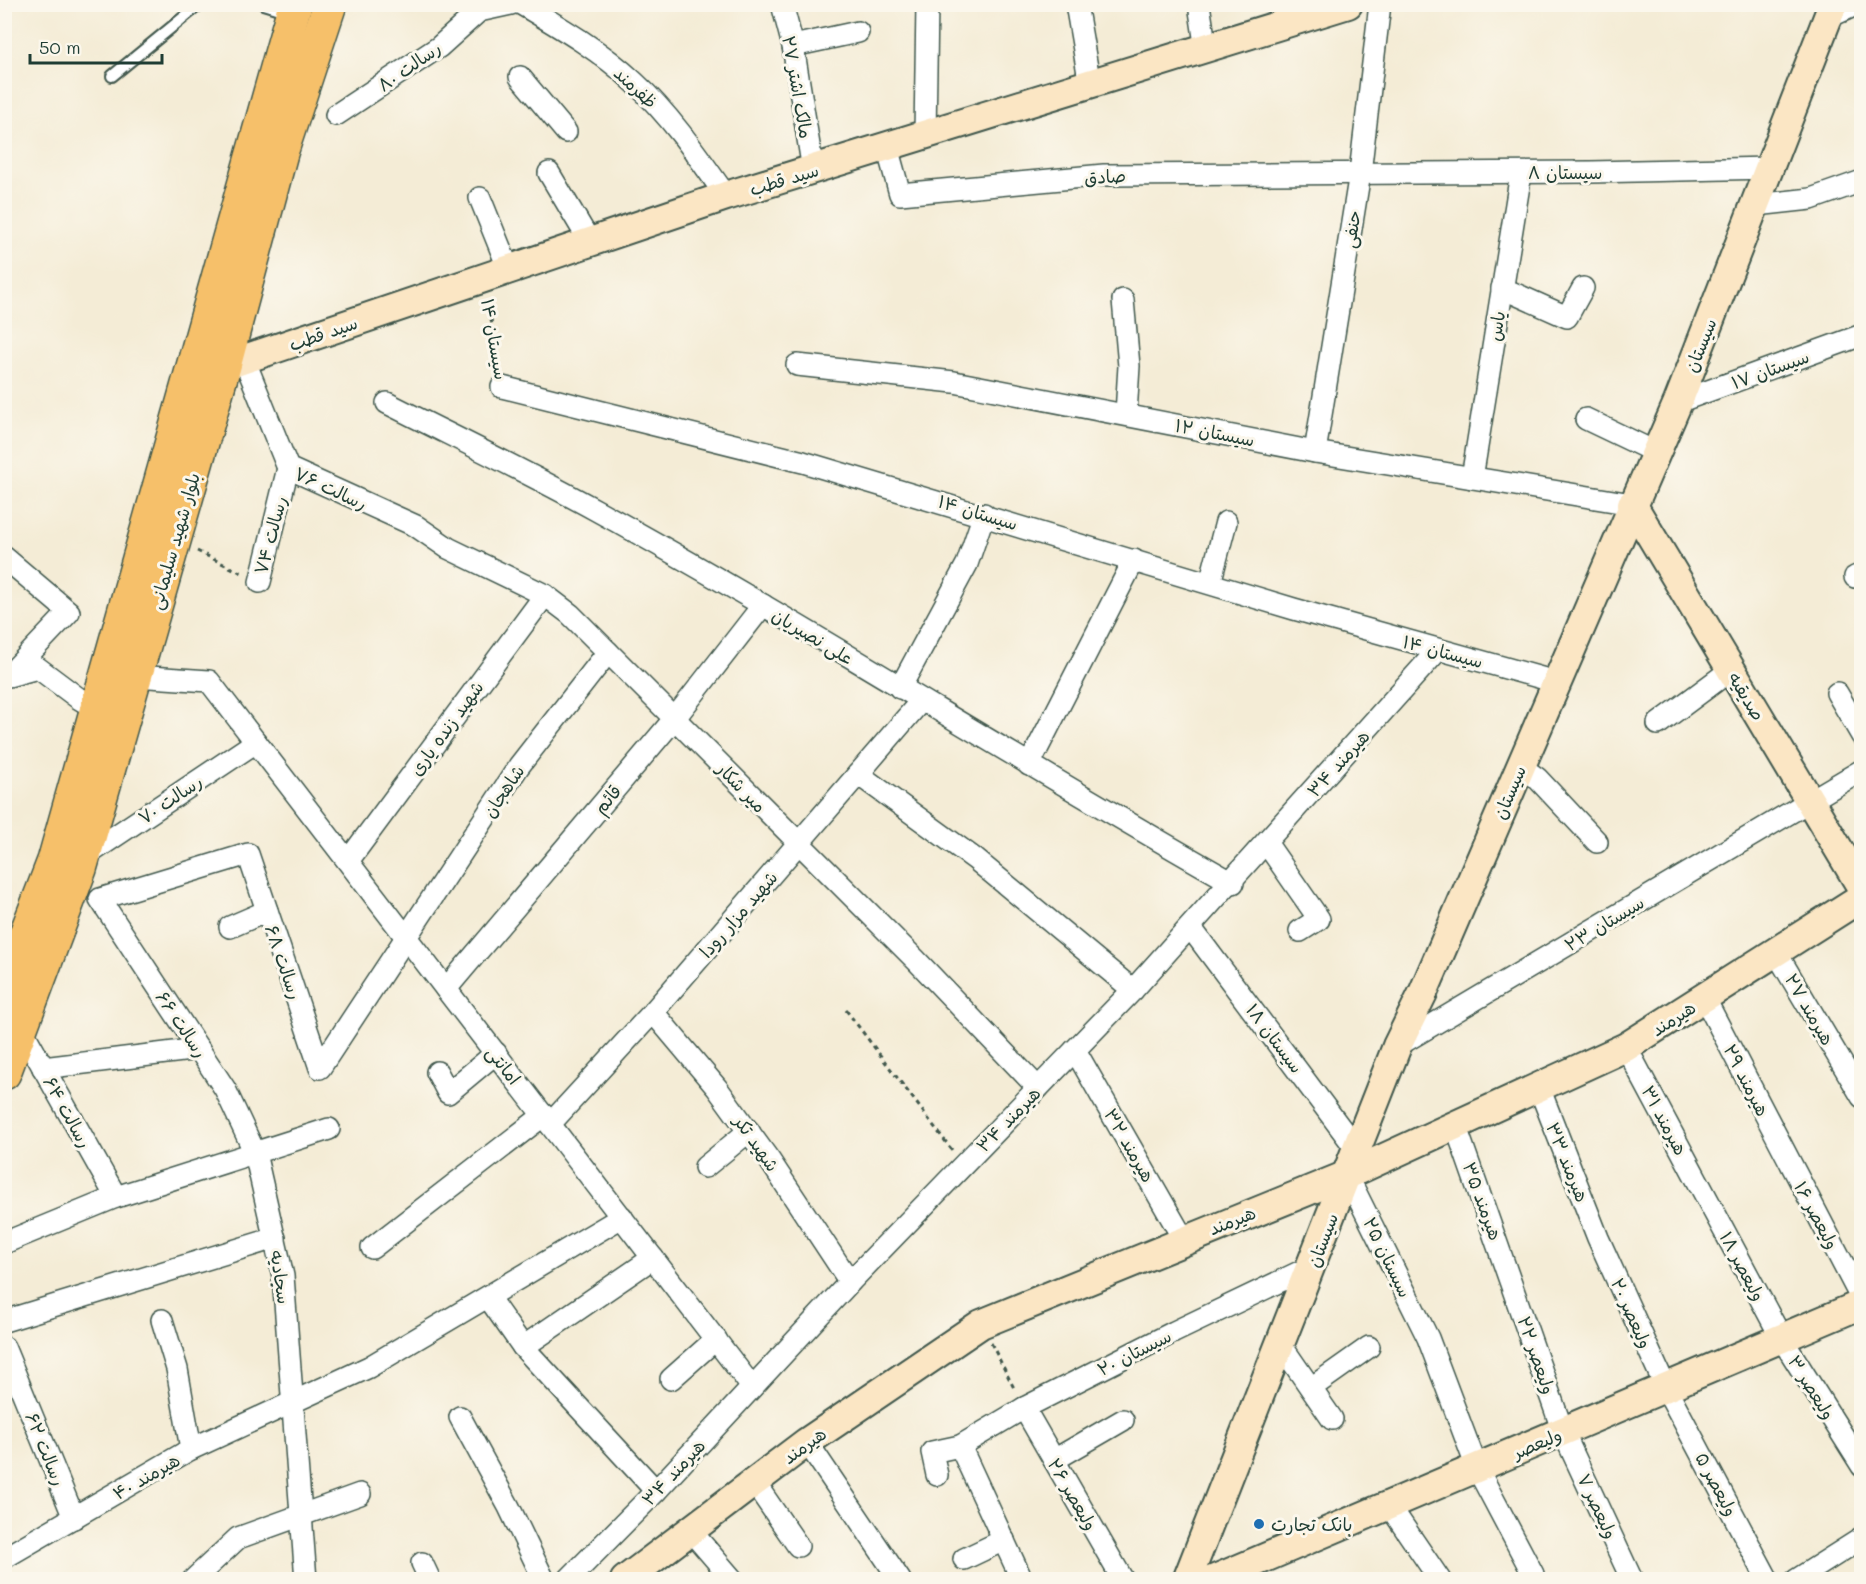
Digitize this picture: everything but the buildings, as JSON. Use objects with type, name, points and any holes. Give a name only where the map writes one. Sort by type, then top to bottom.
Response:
[{"type":"main road","name":"بلوار شهید سلیمانی","points":[[4,1073],[84,857],[175,539],[234,363],[281,153],[330,4]]},
{"type":"main road","name":"بلوار شهید سلیمانی","points":[[4,991],[54,861],[98,710],[284,8]]},
{"type":"street","points":[[477,8],[511,4]]},
{"type":"street","name":"ظفرمند","points":[[521,4],[562,28],[634,81],[683,135],[726,196]]},
{"type":"street","name":"مالک اشتر ۲۷","points":[[782,4],[793,46],[813,170]]},
{"type":"street","points":[[925,135],[927,4]]},
{"type":"street","points":[[1076,4],[1090,85]]},
{"type":"street","points":[[1199,4],[1206,50]]},
{"type":"street","name":"سید قطب","points":[[234,363],[726,196],[1206,50],[1348,4]]},
{"type":"street","name":"حنفی","points":[[1315,452],[1360,173],[1380,4]]},
{"type":"street","points":[[1831,11],[1858,4]]},
{"type":"street","name":"رسالت ۸۰","points":[[336,115],[439,47],[477,8]]},
{"type":"street","name":"سیستان","points":[[1187,1580],[1397,1046],[1423,993],[1632,504],[1678,402],[1831,11]]},
{"type":"street","points":[[793,46],[858,32]]},
{"type":"street","points":[[520,77],[566,132]]},
{"type":"street","name":"صادق","points":[[887,147],[900,194],[1104,175],[1360,173]]},
{"type":"street","name":"سیستان ۸","points":[[1360,173],[1521,173],[1770,168]]},
{"type":"street","points":[[549,173],[590,242]]},
{"type":"street","name":"یاس","points":[[1472,478],[1521,173]]},
{"type":"street","points":[[1756,205],[1811,199],[1862,181]]},
{"type":"street","points":[[480,198],[497,274]]},
{"type":"street","points":[[1502,288],[1567,317],[1583,288]]},
{"type":"street","points":[[1123,300],[1129,366],[1126,414]]},
{"type":"street","name":"سیستان ۱۷","points":[[1678,402],[1862,335]]},
{"type":"street","name":"رسالت ۷۶","points":[[234,363],[288,468],[416,526]]},
{"type":"street","name":"سیستان ۱۲","points":[[797,365],[954,382],[1315,452],[1632,504]]},
{"type":"street","name":"سیستان ۱۴","points":[[502,387],[804,462],[1438,650],[1556,682]]},
{"type":"street","name":"علی نصیریان","points":[[387,403],[595,509],[763,605],[1029,765],[1233,882]]},
{"type":"street","points":[[1586,419],[1655,452]]},
{"type":"street","name":"رسالت ۷۴","points":[[260,582],[288,468]]},
{"type":"street","name":"صدیقیه","points":[[1632,504],[1862,888]]},
{"type":"street","points":[[900,688],[967,564],[984,514]]},
{"type":"street","points":[[1210,583],[1226,522]]},
{"type":"street","name":"میر شکار","points":[[416,526],[448,548],[545,595],[570,614],[916,960],[1038,1088]]},
{"type":"street","points":[[4,558],[69,612],[8,677]]},
{"type":"street","points":[[1029,765],[1134,560]]},
{"type":"street","name":"شهید زنده یاری","points":[[348,861],[545,595]]},
{"type":"street","name":"قائم","points":[[446,989],[675,718],[763,605]]},
{"type":"street","name":"هیرمند ۳۴","points":[[568,1580],[656,1491],[849,1282],[1076,1050],[1191,928],[1438,650]]},
{"type":"street","name":"شاهجان","points":[[407,937],[519,766],[608,652]]},
{"type":"street","points":[[8,677],[38,668],[98,710]]},
{"type":"street","points":[[1658,724],[1732,669]]},
{"type":"street","name":"امانتی","points":[[135,676],[209,681],[752,1387]]},
{"type":"street","points":[[1837,693],[1862,736]]},
{"type":"street","name":"شهید مزار رودا","points":[[372,1248],[547,1120],[653,1012],[921,700]]},
{"type":"street","name":"رسالت ۷۰","points":[[84,857],[256,742]]},
{"type":"street","points":[[1520,766],[1537,778],[1597,842]]},
{"type":"street","name":"سیستان ۲۳","points":[[1397,1046],[1862,770]]},
{"type":"street","points":[[858,774],[975,859],[1133,990]]},
{"type":"street","points":[[1267,844],[1320,919],[1300,931]]},
{"type":"street","name":"رسالت ۶۸","points":[[100,899],[248,854],[320,1068],[407,937]]},
{"type":"street","name":"هیرمند","points":[[625,1580],[807,1442],[981,1324],[1184,1240],[1352,1162],[1455,1124],[1626,1047],[1862,897]]},
{"type":"street","name":"رسالت ۶۶","points":[[100,899],[225,1089],[255,1153]]},
{"type":"street","points":[[230,927],[267,911]]},
{"type":"street","name":"سیستان ۱۸","points":[[1191,928],[1352,1162]]},
{"type":"street","name":"هیرمند ۲۷","points":[[1776,952],[1862,1097]]},
{"type":"street","name":"هیرمند ۲۹","points":[[1704,997],[1790,1162]]},
{"type":"street","name":"شهید تکر","points":[[653,1012],[717,1088],[749,1131],[849,1282]]},
{"type":"street","name":"رسالت ۶۴","points":[[21,1028],[116,1197]]},
{"type":"street","name":"هیرمند ۳۱","points":[[1626,1047],[1704,1193]]},
{"type":"street","points":[[44,1068],[199,1049]]},
{"type":"street","name":"هیرمند ۳۲","points":[[1076,1050],[1184,1240]]},
{"type":"street","points":[[437,1072],[448,1093],[496,1053]]},
{"type":"street","name":"هیرمند ۳۳","points":[[1538,1085],[1598,1238]]},
{"type":"street","name":"هیرمند ۳۵","points":[[1455,1124],[1510,1278]]},
{"type":"street","points":[[4,1243],[116,1197],[329,1129]]},
{"type":"street","points":[[705,1167],[749,1131]]},
{"type":"street","name":"سجادیه","points":[[255,1153],[283,1276],[306,1580]]},
{"type":"street","name":"سیستان ۲۵","points":[[1352,1162],[1428,1338],[1477,1468],[1533,1574]]},
{"type":"street","name":"ولیعصر ۱۶","points":[[1790,1162],[1862,1300]]},
{"type":"street","name":"ولیعصر ۱۸","points":[[1704,1193],[1782,1339]]},
{"type":"street","name":"هیرمند ۴۰","points":[[4,1558],[191,1449],[369,1367],[622,1217]]},
{"type":"street","points":[[4,1322],[275,1238]]},
{"type":"street","name":"ولیعصر ۲۰","points":[[1598,1238],[1666,1388]]},
{"type":"street","points":[[524,1347],[653,1258]]},
{"type":"street","name":"سیستان ۲۰","points":[[937,1475],[932,1452],[960,1446],[1024,1408],[1174,1332],[1312,1266]]},
{"type":"street","name":"ولیعصر ۲۲","points":[[1510,1278],[1563,1432]]},
{"type":"street","points":[[488,1297],[524,1347],[656,1491]]},
{"type":"street","name":"ولیعصر","points":[[1213,1580],[1862,1304]]},
{"type":"street","points":[[162,1320],[177,1369],[191,1449]]},
{"type":"street","points":[[671,1379],[716,1339]]},
{"type":"street","name":"ولیعصر ۳","points":[[1782,1339],[1862,1466]]},
{"type":"street","points":[[1281,1345],[1332,1419]]},
{"type":"street","name":"رسالت ۶۲","points":[[4,1347],[74,1518]]},
{"type":"street","points":[[1311,1388],[1369,1347]]},
{"type":"street","name":"ولیعصر ۵","points":[[1666,1388],[1768,1580]]},
{"type":"street","name":"ولیعصر ۲۶","points":[[1024,1408],[1123,1580]]},
{"type":"street","points":[[460,1417],[509,1507],[544,1580]]},
{"type":"street","points":[[1054,1460],[1123,1420]]},
{"type":"street","name":"ولیعصر ۷","points":[[1563,1432],[1632,1580]]},
{"type":"street","points":[[807,1442],[895,1572]]},
{"type":"street","points":[[960,1446],[1022,1580]]},
{"type":"street","points":[[754,1482],[798,1546]]},
{"type":"street","points":[[193,1580],[238,1538],[360,1494]]},
{"type":"street","points":[[1389,1506],[1440,1580]]},
{"type":"street","points":[[690,1530],[733,1580]]},
{"type":"street","points":[[1796,1580],[1862,1538]]},
{"type":"street","points":[[964,1559],[1004,1540]]},
{"type":"lane","points":[[112,76],[200,4]]},
{"type":"path","name":"سیستان ۱۴","points":[[497,274],[502,387]]},
{"type":"path","name":"رسالت ۷۴","points":[[175,539],[260,582]]},
{"type":"path","points":[[846,1010],[964,1165]]},
{"type":"path","points":[[981,1324],[1024,1408]]},
{"type":"place","name":"بانک تجارت","points":[[1259,1524]]}]
